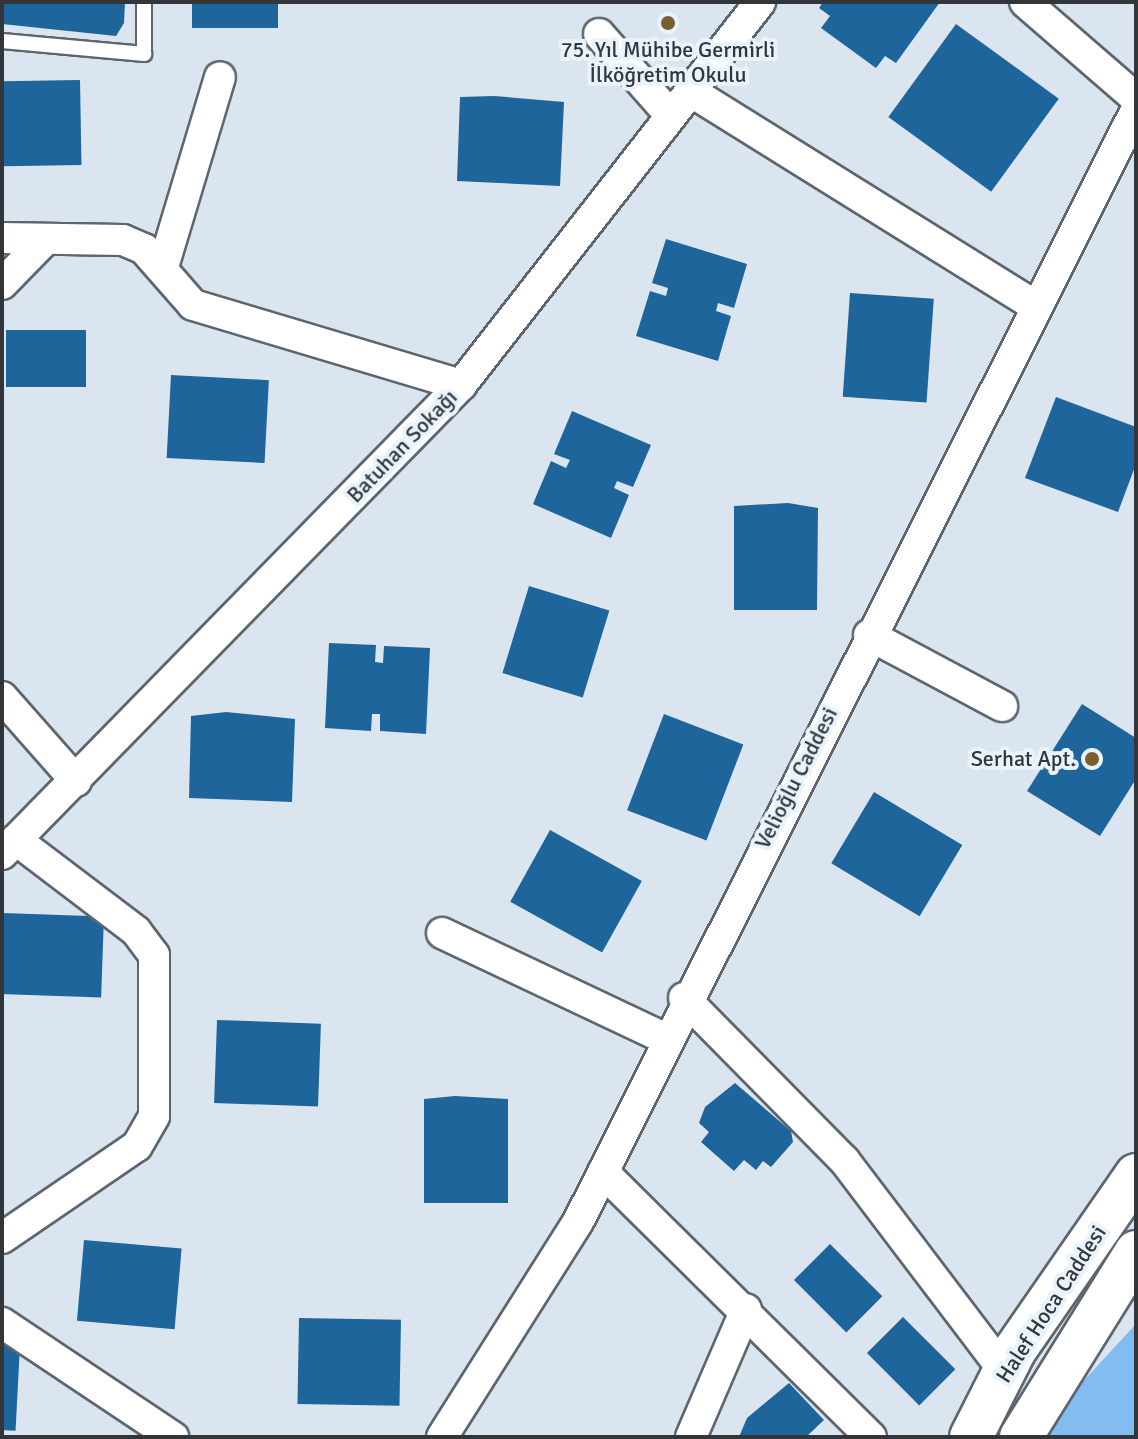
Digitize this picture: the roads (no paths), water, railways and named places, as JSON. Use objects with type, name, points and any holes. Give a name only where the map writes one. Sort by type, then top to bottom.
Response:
[{"type":"main road","name":"Halef Hoca Caddesi","points":[[971,1437],[1004,1371],[1136,1175]]},
{"type":"main road","name":"Halef Hoca Caddesi","points":[[1021,1437],[1130,1275]]},
{"type":"street","name":"Batuhan Sokağı","points":[[9,847],[461,385],[760,2]]},
{"type":"street","points":[[1025,2],[1136,98]]},
{"type":"street","points":[[599,34],[671,116]]},
{"type":"street","points":[[163,267],[220,77]]},
{"type":"street","points":[[690,91],[1036,306]]},
{"type":"street","name":"Velioğlu Caddesi","points":[[442,1437],[538,1290],[603,1172],[684,998],[1136,110]]},
{"type":"street","points":[[2,238],[42,243],[123,240],[163,267],[193,305],[461,385]]},
{"type":"street","points":[[2,284],[42,243]]},
{"type":"street","points":[[869,635],[1002,706]]},
{"type":"street","points":[[2,697],[76,781]]},
{"type":"street","points":[[2,1238],[137,1146],[154,1116],[154,955],[136,931],[9,847]]},
{"type":"street","points":[[442,933],[666,1039]]},
{"type":"street","points":[[684,998],[844,1160],[1004,1371]]},
{"type":"street","points":[[603,1172],[746,1309],[871,1437]]},
{"type":"street","points":[[691,1437],[746,1309]]},
{"type":"street","points":[[2,1323],[173,1437]]},
{"type":"lane","points":[[2,41],[144,54],[144,2]]},
{"type":"place","name":"75. Yıl Mühibe Germirli İlköğretim Okulu","points":[[668,23]]},
{"type":"place","name":"Serhat Apt.","points":[[1092,759]]}]
